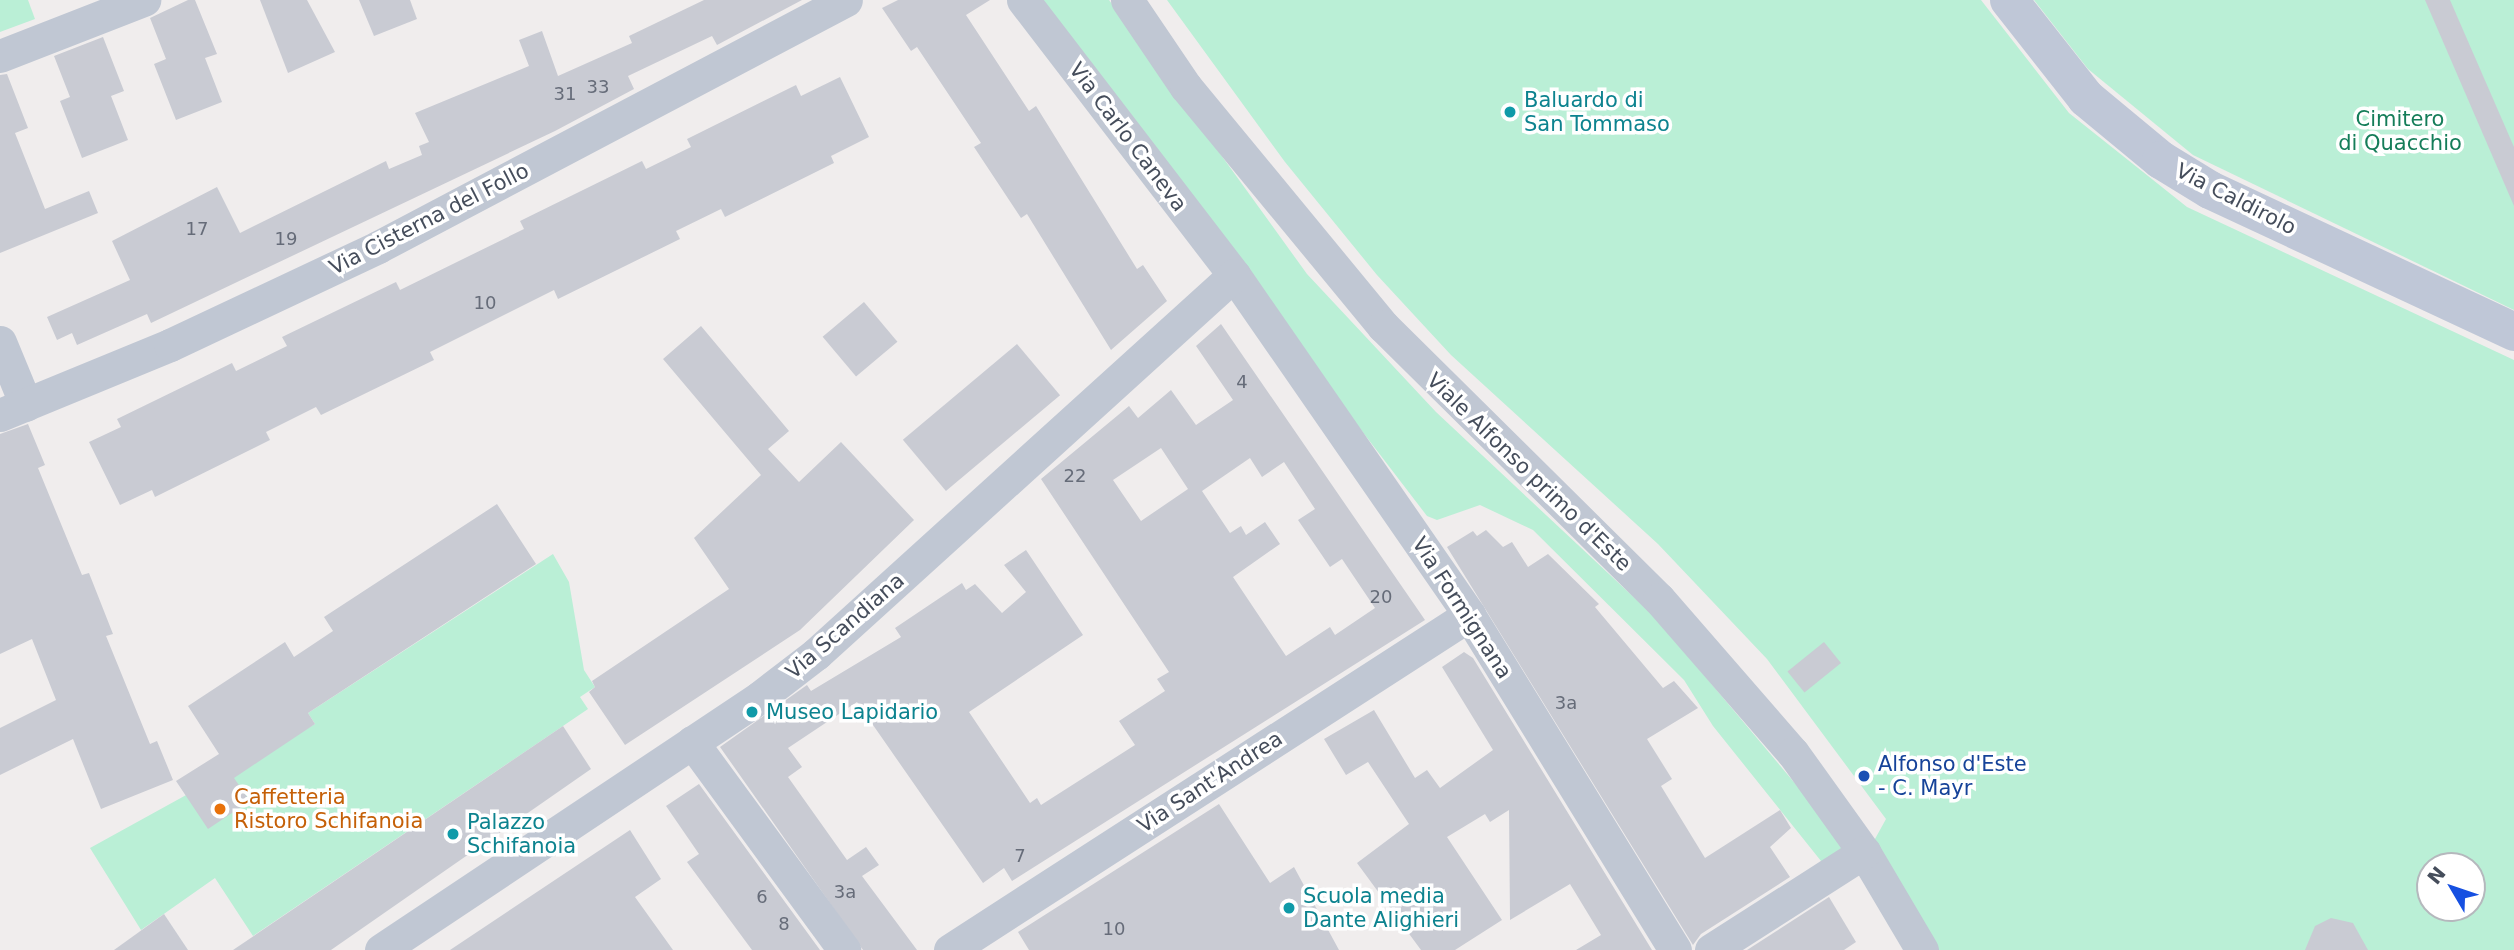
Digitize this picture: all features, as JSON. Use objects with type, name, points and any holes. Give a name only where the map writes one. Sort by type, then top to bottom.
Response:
[{"type":"main road","name":"Via Caldirolo","points":[[2009,0],[2086,98],[2161,160],[2230,200],[2514,332]]},
{"type":"street","points":[[0,56],[144,0]]},
{"type":"street","name":"Via Cisterna del Follo","points":[[13,410],[170,345],[377,247],[846,0]]},
{"type":"street","name":"Via Carlo Caneva","points":[[1023,0],[1234,275]]},
{"type":"street","name":"Viale Alfonso primo d'Este","points":[[1127,0],[1186,87],[1383,326],[1659,599],[1803,765],[1864,852],[1922,950]]},
{"type":"street","name":"Via Formignana","points":[[1234,275],[1469,615],[1675,950]]},
{"type":"street","name":"Via Scandiana","points":[[381,950],[692,742],[845,629],[1234,275]]},
{"type":"street","points":[[0,342],[13,410]]},
{"type":"street","name":"Via Sant'Andrea","points":[[950,950],[1469,615]]},
{"type":"street","points":[[692,742],[844,950]]},
{"type":"street","points":[[1711,950],[1864,852]]},
{"type":"green space","points":[[0,0],[28,0],[35,19],[0,32]]},
{"type":"green space","points":[[1032,0],[1109,0],[1307,274],[1436,412],[1656,618],[1851,850],[1825,866],[1713,726],[1684,680],[1533,530],[1480,505],[1437,520],[1427,516]]},
{"type":"green space","points":[[1167,0],[1981,0],[2069,113],[2187,207],[2514,360],[2514,950],[1935,950],[1870,848],[1886,819],[1767,659],[1658,544],[1451,355],[1377,275],[1285,162]]},
{"type":"green space","name":"Cimitero di Quacchio","points":[[2034,0],[2514,0],[2514,310],[2193,155],[2088,69]]},
{"type":"green space","points":[[553,554],[569,582],[584,670],[595,687],[580,697],[588,709],[253,936],[215,878],[141,930],[90,848],[315,724],[308,713]]},
{"type":"building","points":[[188,0],[195,0],[217,54],[205,58],[222,102],[176,120],[154,64],[166,59],[150,18]]},
{"type":"building","points":[[260,0],[307,0],[335,52],[288,73]]},
{"type":"building","points":[[359,0],[410,0],[417,19],[374,36]]},
{"type":"building","points":[[704,0],[802,0],[717,45],[712,36],[628,76],[634,89],[555,131],[151,323],[147,314],[77,345],[72,333],[57,340],[47,317],[130,280],[112,241],[217,187],[240,233],[386,161],[389,169],[422,155],[419,146],[429,142],[415,113],[529,66],[519,40],[542,31],[558,76],[632,43],[629,36]]},
{"type":"building","points":[[898,0],[990,0],[966,15],[1029,111],[1036,106],[1137,269],[1143,265],[1167,301],[1111,350],[1027,214],[1021,218],[974,147],[981,143],[917,47],[911,51],[882,8]]},
{"type":"building","points":[[2425,0],[2450,0],[2514,147],[2514,206]]},
{"type":"building","points":[[103,37],[124,91],[111,96],[128,140],[82,158],[60,101],[70,97],[54,56]]},
{"type":"building","points":[[7,74],[28,128],[15,133],[45,209],[89,191],[98,213],[0,253],[0,75]]},
{"type":"building","points":[[840,77],[869,137],[831,156],[834,163],[725,217],[721,209],[676,231],[680,239],[558,299],[554,290],[430,352],[434,360],[321,415],[316,407],[266,432],[270,440],[155,497],[152,490],[120,505],[89,442],[121,427],[117,419],[232,363],[236,371],[287,346],[282,337],[396,282],[400,290],[524,229],[520,221],[642,161],[646,169],[691,147],[687,139],[796,85],[801,96]]},
{"type":"building","points":[[864,302],[897,342],[856,377],[823,337]]},
{"type":"building","points":[[1221,324],[1425,620],[1012,881],[1004,868],[983,883],[857,702],[788,748],[802,767],[788,777],[847,860],[866,847],[879,865],[862,876],[917,950],[863,950],[720,747],[807,685],[811,691],[901,637],[895,628],[962,583],[966,590],[975,584],[1002,613],[1026,592],[1004,565],[1026,550],[1083,635],[969,712],[1030,803],[1037,798],[1041,805],[1135,745],[1119,721],[1165,691],[1157,679],[1169,672],[1041,479],[1129,406],[1138,418],[1171,390],[1196,425],[1233,400],[1196,346]],"holes":[[[1161,448],[1188,489],[1141,521],[1113,480]],[[1250,458],[1262,477],[1284,462],[1315,509],[1298,520],[1330,567],[1342,559],[1375,608],[1335,635],[1330,627],[1286,656],[1233,577],[1280,544],[1265,522],[1246,535],[1241,526],[1230,533],[1202,491]]]},
{"type":"building","points":[[701,326],[789,431],[768,449],[799,482],[841,442],[914,520],[800,630],[625,745],[589,692],[595,687],[592,681],[729,589],[694,538],[761,475],[663,359]]},
{"type":"building","points":[[1017,344],[1060,395],[946,491],[903,440]]},
{"type":"building","points":[[28,424],[45,465],[38,468],[82,575],[89,573],[113,634],[106,636],[150,744],[157,741],[173,780],[101,809],[73,739],[0,775],[0,728],[56,700],[32,639],[0,654],[0,434]]},
{"type":"building","points":[[497,504],[536,564],[308,713],[315,724],[234,778],[250,801],[208,829],[176,781],[219,754],[188,706],[285,642],[294,657],[333,631],[324,617]]},
{"type":"building","points":[[1486,530],[1503,547],[1512,542],[1528,567],[1548,554],[1599,604],[1595,607],[1663,688],[1674,681],[1698,708],[1647,739],[1672,779],[1661,786],[1705,858],[1780,810],[1791,828],[1770,847],[1790,877],[1701,934],[1693,945],[1447,547],[1473,531],[1477,536]]},
{"type":"building","points":[[1824,642],[1841,663],[1804,693],[1787,672]]},
{"type":"building","points":[[1464,652],[1473,658],[1652,950],[1576,950],[1601,935],[1570,884],[1510,920],[1509,810],[1490,822],[1485,814],[1447,837],[1502,920],[1455,950],[1421,950],[1357,863],[1409,824],[1368,762],[1346,775],[1324,739],[1374,710],[1415,778],[1427,770],[1440,788],[1493,750],[1442,667]]},
{"type":"building","points":[[563,726],[591,769],[331,950],[233,950]]},
{"type":"building","points":[[699,784],[820,950],[752,950],[687,862],[699,854],[666,806]]},
{"type":"building","points":[[1219,804],[1270,883],[1294,867],[1339,950],[1029,950],[1018,932]]},
{"type":"building","points":[[630,830],[661,879],[635,897],[673,950],[450,950]]},
{"type":"building","points":[[1829,897],[1856,942],[1844,950],[1747,950]]},
{"type":"building","points":[[164,914],[188,950],[114,950]]},
{"type":"building","points":[[2331,918],[2353,923],[2368,950],[2305,950],[2315,926]]},
{"type":"place","name":"Baluardo di San Tommaso","points":[[1510,112]]},
{"type":"place","name":"Museo Lapidario","points":[[752,712]]},
{"type":"place","name":"Alfonso d'Este - C. Mayr","points":[[1864,776]]},
{"type":"place","name":"Caffetteria Ristoro Schifanoia","points":[[220,809]]},
{"type":"place","name":"Palazzo Schifanoia","points":[[453,834]]},
{"type":"place","name":"Scuola media Dante Alighieri","points":[[1289,908]]}]
